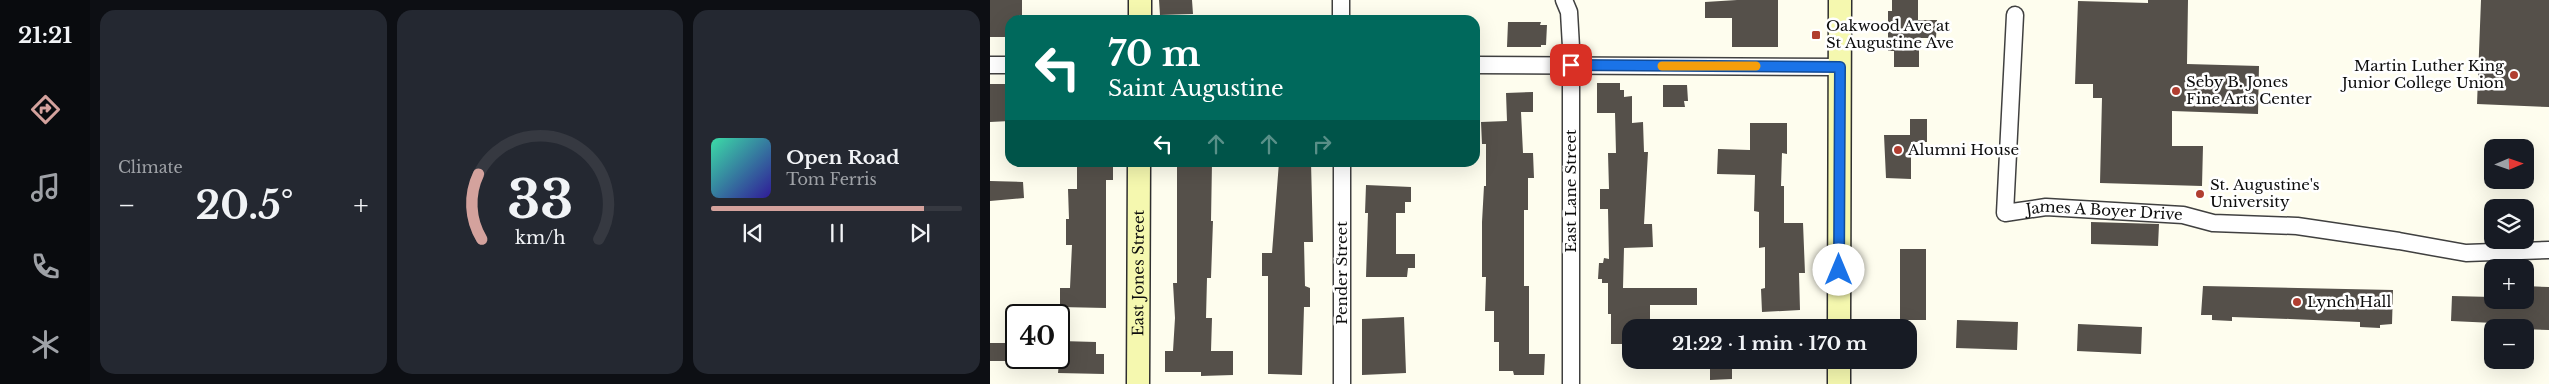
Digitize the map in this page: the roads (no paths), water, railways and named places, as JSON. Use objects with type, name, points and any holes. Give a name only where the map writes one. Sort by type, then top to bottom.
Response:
[{"type":"street","points":[[1140,0],[1140,15]]},
{"type":"street","points":[[1341,0],[1341,15]]},
{"type":"street","name":"East Lane Street","points":[[1564,0],[1569,12],[1571,65],[1572,384]]},
{"type":"street","points":[[1839,319],[1840,0]]},
{"type":"street","name":"James A Boyer Drive","points":[[2015,15],[2005,213],[2046,207],[2183,215],[2214,223],[2297,226],[2466,253],[2549,250]]},
{"type":"street","points":[[990,65],[1005,65]]},
{"type":"street","points":[[1480,65],[1840,67]]},
{"type":"street","name":"East Jones Street","points":[[1138,384],[1139,167]]},
{"type":"street","name":"Pender Street","points":[[1342,167],[1342,384]]},
{"type":"street","points":[[1839,369],[1839,384]]},
{"type":"place","name":"Oakwood Ave at St Augustine Ave","points":[[1816,35]]},
{"type":"place","name":"Martin Luther King Junior College Union","points":[[2514,75]]},
{"type":"place","name":"Seby B. Jones Fine Arts Center","points":[[2176,91]]},
{"type":"place","name":"Alumni House","points":[[1898,150]]},
{"type":"place","name":"St. Augustine's University","points":[[2200,194]]},
{"type":"place","name":"Lynch Hall","points":[[2297,302]]}]
